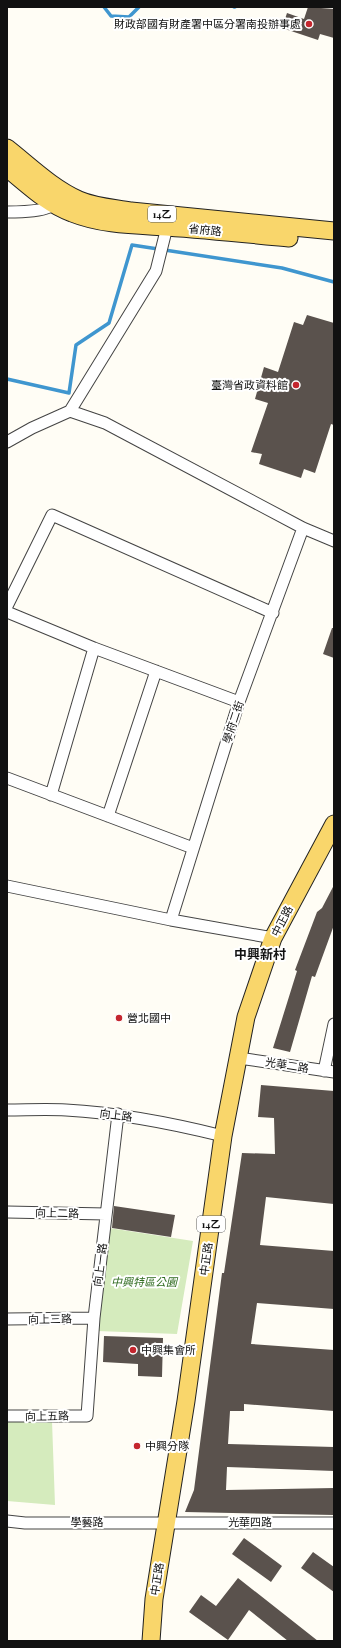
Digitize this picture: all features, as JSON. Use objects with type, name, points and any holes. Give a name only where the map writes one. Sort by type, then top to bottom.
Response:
[{"type":"main road","name":"省府路","points":[[7,148],[48,181],[71,213],[124,224],[334,241]]},
{"type":"main road","name":"省府路","points":[[7,168],[36,192],[60,199],[80,200],[97,205],[130,211],[334,231]]},
{"type":"main road","name":"中正路","points":[[150,1641],[154,1599],[186,1401],[224,1136],[246,1017],[273,938],[334,824]]},
{"type":"street","points":[[7,212],[20,212],[60,199]]},
{"type":"street","points":[[7,442],[32,428],[70,411],[156,270],[167,227]]},
{"type":"street","points":[[70,411],[105,423],[303,528],[334,541]]},
{"type":"street","points":[[7,606],[52,515],[273,613]]},
{"type":"street","name":"學府二街","points":[[171,920],[239,702],[303,528]]},
{"type":"street","points":[[7,612],[94,648],[239,702]]},
{"type":"street","points":[[51,795],[94,648]]},
{"type":"street","points":[[108,816],[156,671]]},
{"type":"street","points":[[7,778],[193,848]]},
{"type":"street","points":[[7,886],[171,920],[273,938]]},
{"type":"street","points":[[329,1072],[334,1024]]},
{"type":"street","name":"光華二路","points":[[239,1058],[329,1072]]},
{"type":"street","name":"向上路","points":[[7,1110],[65,1110],[118,1114],[161,1121],[224,1136]]},
{"type":"street","name":"向上一路","points":[[87,1416],[94,1318],[118,1114]]},
{"type":"street","name":"向上二路","points":[[7,1212],[106,1214]]},
{"type":"street","name":"向上三路","points":[[7,1319],[94,1318]]},
{"type":"street","name":"向上五路","points":[[7,1416],[87,1416]]},
{"type":"street","name":"學藝路","points":[[7,1521],[25,1523],[166,1522]]},
{"type":"street","name":"光華四路","points":[[166,1522],[334,1522]]},
{"type":"green space","name":"中興特區公園","points":[[109,1228],[193,1241],[177,1334],[97,1331]]},
{"type":"green space","points":[[7,1421],[52,1421],[55,1505],[7,1501]]},
{"type":"building","name":"財政部國有財產署中區分署南投辦事處","points":[[308,7],[334,9],[334,38],[320,34],[318,40],[282,28],[287,13],[304,19]]},
{"type":"building","name":"臺灣省政資料館","points":[[307,315],[334,323],[334,425],[331,424],[315,473],[304,469],[301,478],[259,464],[262,454],[251,452],[268,403],[255,399],[264,367],[278,372],[294,322],[303,325]]},
{"type":"building","points":[[332,628],[334,628],[334,658],[323,654]]},
{"type":"building","points":[[334,885],[334,925],[315,977],[312,976],[290,1052],[273,1048],[297,971],[295,970],[317,912],[322,908]]},
{"type":"building","points":[[261,1085],[334,1091],[334,1204],[266,1197],[260,1245],[334,1251],[334,1309],[257,1303],[251,1344],[334,1350],[334,1411],[244,1404],[244,1411],[230,1411],[228,1444],[334,1447],[334,1471],[227,1467],[226,1490],[334,1488],[334,1515],[185,1512],[194,1490],[222,1273],[224,1273],[242,1153],[275,1154],[274,1118],[258,1117]]},
{"type":"building","points":[[114,1206],[175,1215],[171,1237],[112,1228]]},
{"type":"building","name":"中興集會所","points":[[104,1336],[163,1338],[162,1377],[138,1376],[138,1364],[103,1362]]},
{"type":"building","points":[[244,1538],[282,1566],[271,1582],[232,1554]]},
{"type":"building","points":[[313,1552],[334,1567],[334,1592],[301,1568]]},
{"type":"building","points":[[238,1578],[318,1641],[288,1641],[249,1610],[228,1640],[189,1612],[201,1595],[216,1606]]},
{"type":"waterway","points":[[104,7],[111,16],[129,17],[139,7]]},
{"type":"waterway","points":[[7,379],[69,393],[76,345],[109,323],[132,245],[282,268],[334,282]]},
{"type":"place","name":"財政部國有財產署中區分署南投辦事處","points":[[309,24]]},
{"type":"place","name":"臺灣省政資料館","points":[[296,385]]},
{"type":"place","name":"營北國中","points":[[119,1018]]},
{"type":"place","name":"中興集會所","points":[[133,1350]]},
{"type":"place","name":"中興分隊","points":[[137,1446]]},
{"type":"district","name":"中興新村","points":[[260,954]]}]
